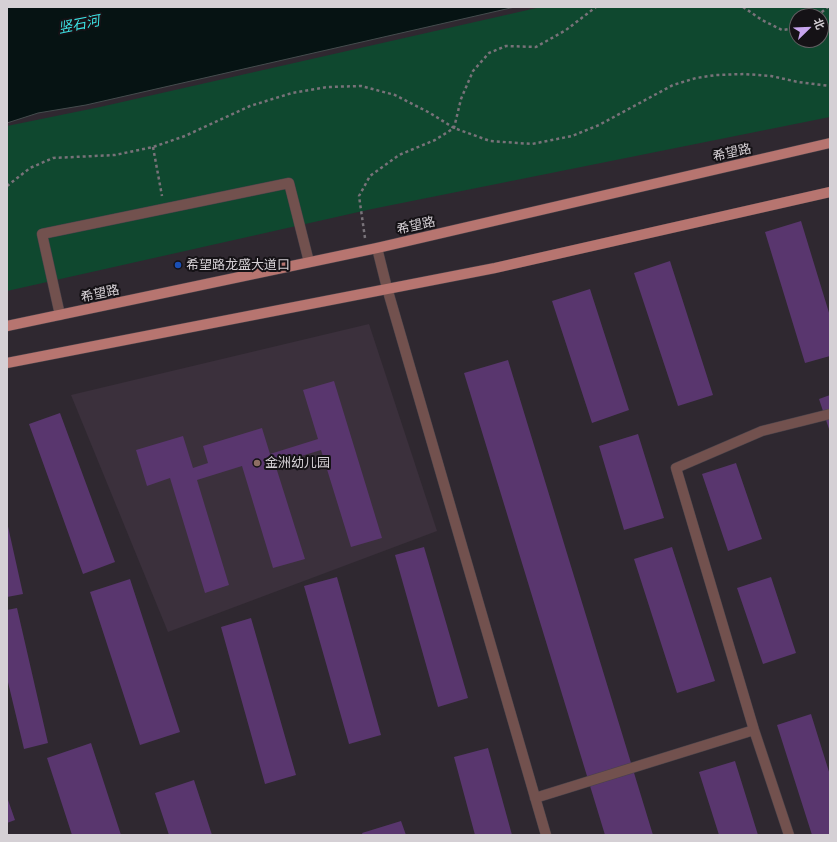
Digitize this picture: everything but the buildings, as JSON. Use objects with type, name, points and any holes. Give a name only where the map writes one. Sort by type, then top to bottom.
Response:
[{"type":"main road","name":"希望路","points":[[7,326],[377,248],[830,143]]},
{"type":"main road","points":[[7,363],[495,268],[830,192]]},
{"type":"street","points":[[60,315],[42,234],[289,183],[309,262]]},
{"type":"street","points":[[377,248],[387,288],[546,835]]},
{"type":"street","points":[[789,835],[754,730],[676,468],[762,431],[830,414]]},
{"type":"street","points":[[535,798],[754,730]]},
{"type":"path","points":[[367,250],[359,196],[370,176],[399,155],[435,140],[454,128],[460,99],[473,71],[488,53],[506,46],[536,47],[566,30],[596,7]]},
{"type":"path","points":[[743,7],[762,20],[782,30],[789,29]]},
{"type":"path","points":[[7,186],[30,168],[53,158],[115,155],[153,147],[185,136],[250,106],[292,94],[328,87],[361,86],[395,95],[454,128],[490,141],[532,144],[572,136],[599,125],[673,85],[696,78],[744,74],[771,76],[798,82],[830,86]]},
{"type":"path","points":[[153,147],[164,209]]},
{"type":"shaded area","name":"金洲幼儿园","points":[[369,324],[437,531],[168,632],[71,395]]},
{"type":"green space","points":[[541,7],[830,7],[830,117],[372,209],[7,291],[7,126],[100,107]]},
{"type":"water","name":"竖石河","points":[[7,7],[515,7],[86,105],[38,113],[7,123]]},
{"type":"place","name":"希望路龙盛大道口","points":[[178,265]]},
{"type":"place","name":"金洲幼儿园","points":[[257,463]]}]
